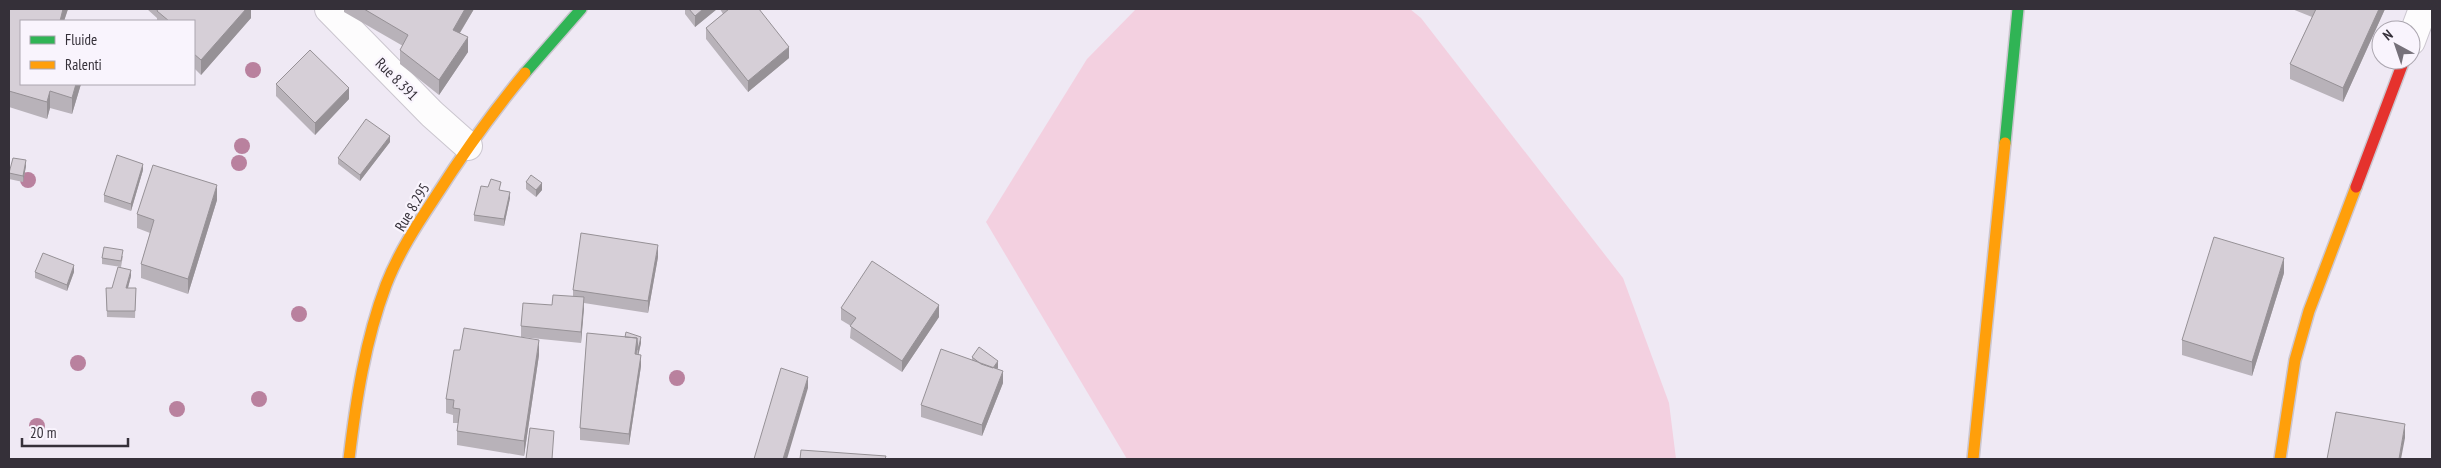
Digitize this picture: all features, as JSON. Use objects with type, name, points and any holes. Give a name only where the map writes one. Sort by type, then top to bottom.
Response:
[{"type":"street","name":"Rue 8.391","points":[[329,9],[424,107],[468,146]]},
{"type":"street","name":"Rue 8.295","points":[[349,459],[364,357],[387,284],[418,224],[468,146],[514,84],[581,9]]},
{"type":"street","points":[[1973,459],[2018,9]]},
{"type":"street","points":[[2280,459],[2293,370],[2309,311],[2400,70]]},
{"type":"shaded area","points":[[1136,9],[1410,9],[1421,18],[1623,278],[1669,403],[1676,459],[1127,459],[986,222],[1087,59]]},
{"type":"building","points":[[9,9],[63,9],[60,20],[20,20],[20,85],[76,85],[72,98],[50,91],[47,102],[9,91]]},
{"type":"building","points":[[158,9],[246,9],[201,60],[195,55],[195,20],[168,20],[157,11]]},
{"type":"building","points":[[364,9],[465,9],[453,30],[468,37],[439,80],[400,50],[408,35]]},
{"type":"building","points":[[689,9],[703,9],[695,16]]},
{"type":"building","points":[[729,9],[759,9],[789,47],[748,81],[706,28]]},
{"type":"building","points":[[2316,9],[2379,9],[2374,20],[2371,20],[2371,27],[2343,88],[2290,64]]},
{"type":"building","points":[[310,50],[349,88],[315,123],[276,84]]},
{"type":"building","points":[[366,119],[390,136],[360,175],[338,158]]},
{"type":"building","points":[[117,155],[143,164],[131,204],[104,195]]},
{"type":"building","points":[[13,158],[26,160],[23,176],[9,173]]},
{"type":"building","points":[[153,165],[217,185],[188,279],[141,264],[154,220],[137,214]]},
{"type":"building","points":[[531,175],[542,183],[536,190],[526,182]]},
{"type":"building","points":[[491,179],[501,182],[499,190],[510,192],[504,219],[474,215],[481,186],[488,187]]},
{"type":"building","points":[[581,233],[658,245],[648,301],[573,290]]},
{"type":"building","points":[[2214,237],[2284,258],[2252,362],[2182,340]]},
{"type":"building","points":[[104,247],[123,250],[121,261],[102,258]]},
{"type":"building","points":[[43,253],[74,265],[67,285],[35,272]]},
{"type":"building","points":[[872,261],[939,305],[902,361],[850,326],[856,318],[841,308]]},
{"type":"building","points":[[118,267],[131,270],[126,288],[136,288],[135,311],[107,311],[106,288],[112,288]]},
{"type":"building","points":[[553,295],[584,297],[581,332],[521,326],[523,303],[552,305]]},
{"type":"building","points":[[464,328],[539,340],[524,441],[457,431],[460,409],[453,408],[454,400],[446,399],[454,350],[460,350]]},
{"type":"building","points":[[626,332],[641,337],[638,350],[637,338],[625,337]]},
{"type":"building","points":[[587,333],[637,338],[635,354],[641,355],[629,434],[580,428]]},
{"type":"building","points":[[979,347],[998,361],[993,368],[981,364],[972,357]]},
{"type":"building","points":[[941,349],[1003,371],[982,425],[921,405]]},
{"type":"building","points":[[781,368],[808,377],[783,459],[754,459]]},
{"type":"building","points":[[2336,412],[2405,424],[2399,459],[2327,459]]},
{"type":"building","points":[[530,428],[554,431],[552,459],[526,459]]},
{"type":"building","points":[[801,450],[886,456],[885,459],[800,459]]},
{"type":"traffic: fast","points":[[525,73],[581,9]]},
{"type":"traffic: fast","points":[[2005,143],[2018,9]]},
{"type":"traffic: slow","points":[[349,459],[358,393],[367,349],[379,306],[391,274],[414,230],[455,166],[525,73]]},
{"type":"traffic: slow","points":[[1973,459],[2005,143]]},
{"type":"traffic: slow","points":[[2280,459],[2295,360],[2309,311],[2356,187]]},
{"type":"traffic: jam","points":[[2356,187],[2400,70]]}]
